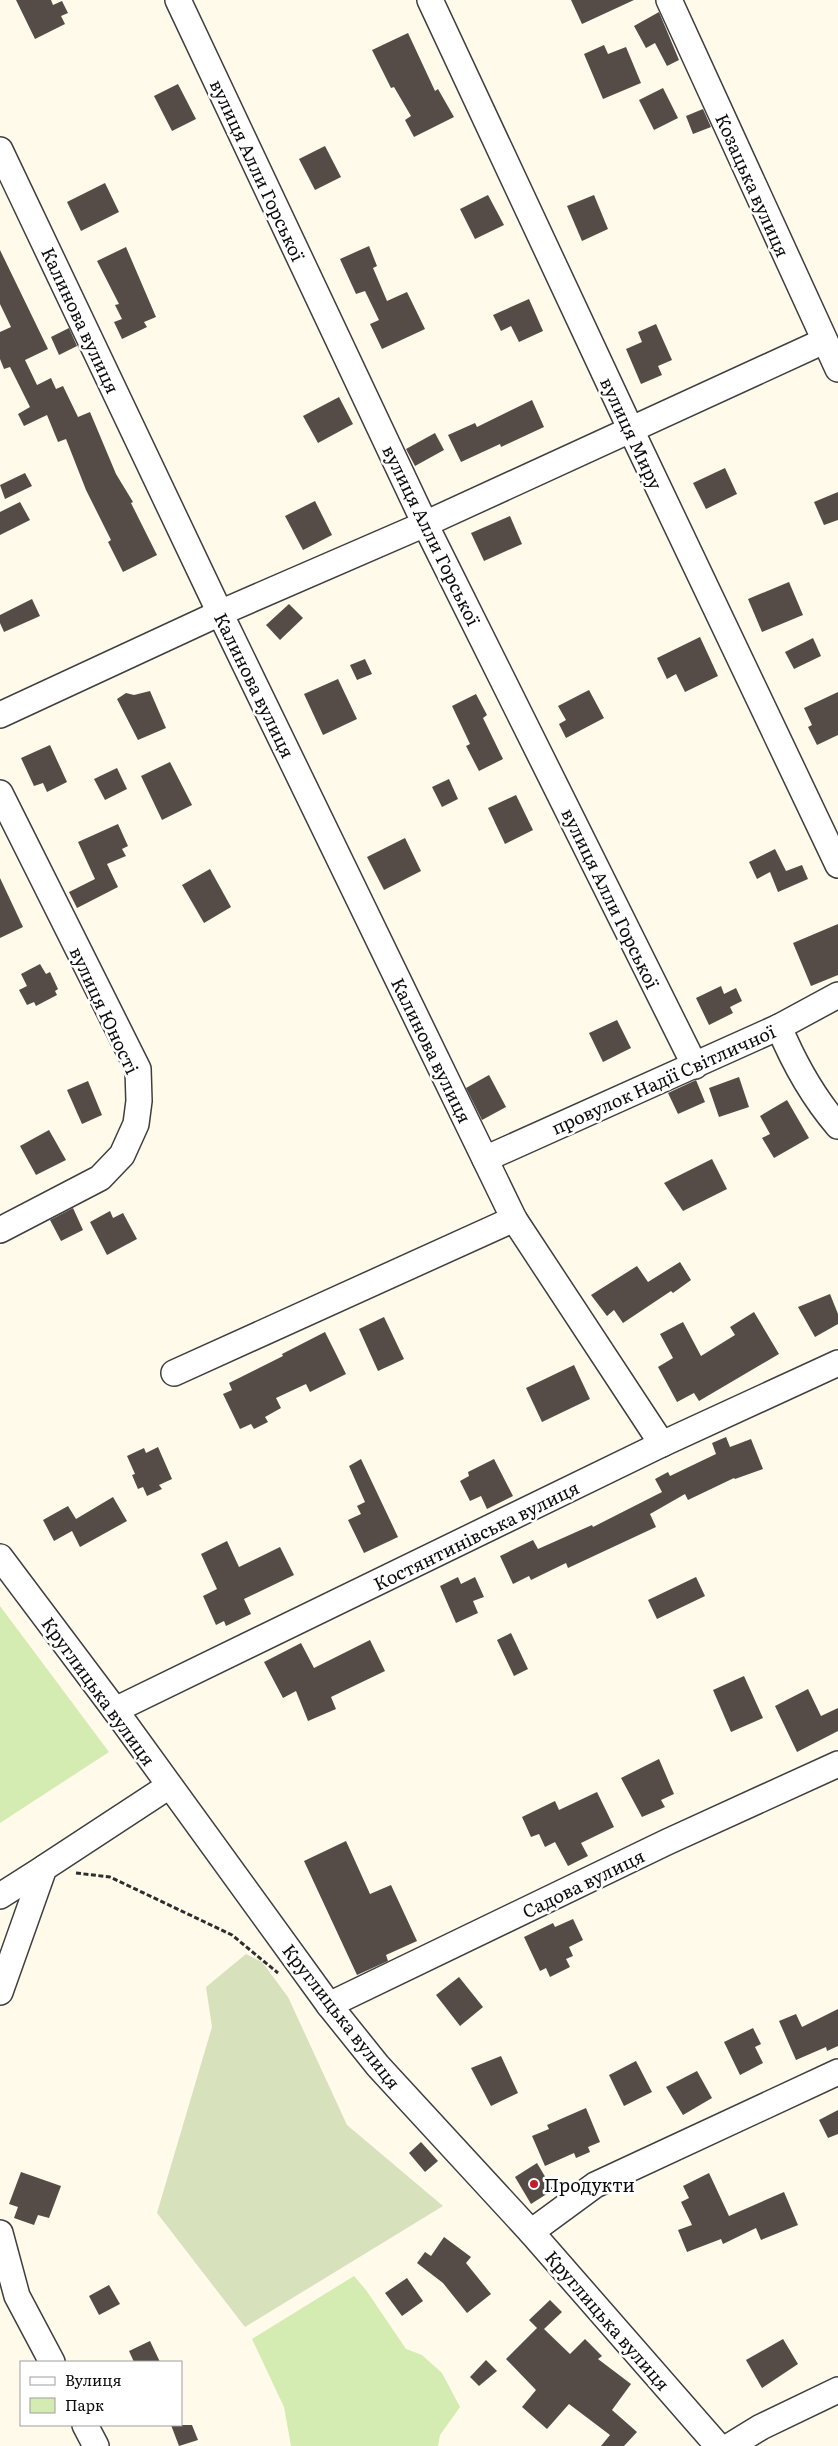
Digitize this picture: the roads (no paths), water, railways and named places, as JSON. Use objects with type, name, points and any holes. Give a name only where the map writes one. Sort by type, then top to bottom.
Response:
[{"type":"street","name":"вулиця Алли Горської","points":[[178,0],[425,524],[695,1066]]},
{"type":"street","name":"вулиця Миру","points":[[430,0],[631,430],[838,865]]},
{"type":"street","name":"Козацька вулиця","points":[[669,0],[838,369]]},
{"type":"street","name":"Калинова вулиця","points":[[0,150],[220,613],[514,1219],[662,1444]]},
{"type":"street","points":[[0,715],[220,613],[425,524],[824,341]]},
{"type":"street","name":"вулиця Юності","points":[[0,793],[138,1069],[140,1100],[136,1124],[122,1156],[100,1178],[0,1230]]},
{"type":"street","name":"провулок Надії Світличної","points":[[485,1159],[779,1027],[838,995]]},
{"type":"street","points":[[779,1027],[793,1060],[826,1113],[838,1126]]},
{"type":"street","points":[[174,1373],[514,1219]]},
{"type":"street","name":"Костянтинівська вулиця","points":[[115,1710],[662,1444],[838,1363]]},
{"type":"street","name":"Круглицька вулиця","points":[[0,1557],[115,1710],[329,2005],[378,2066],[531,2232],[718,2446]]},
{"type":"street","name":"Садова вулиця","points":[[329,2005],[668,1842],[838,1764]]},
{"type":"street","points":[[0,1896],[169,1786]]},
{"type":"street","points":[[0,1992],[44,1868]]},
{"type":"street","points":[[531,2232],[595,2185],[838,2072]]},
{"type":"street","points":[[0,2233],[17,2296],[51,2361]]},
{"type":"street","points":[[730,2446],[761,2427],[838,2390]]},
{"type":"street","points":[[86,2426],[96,2446]]},
{"type":"place","name":"Продукти","points":[[534,2184]]}]
